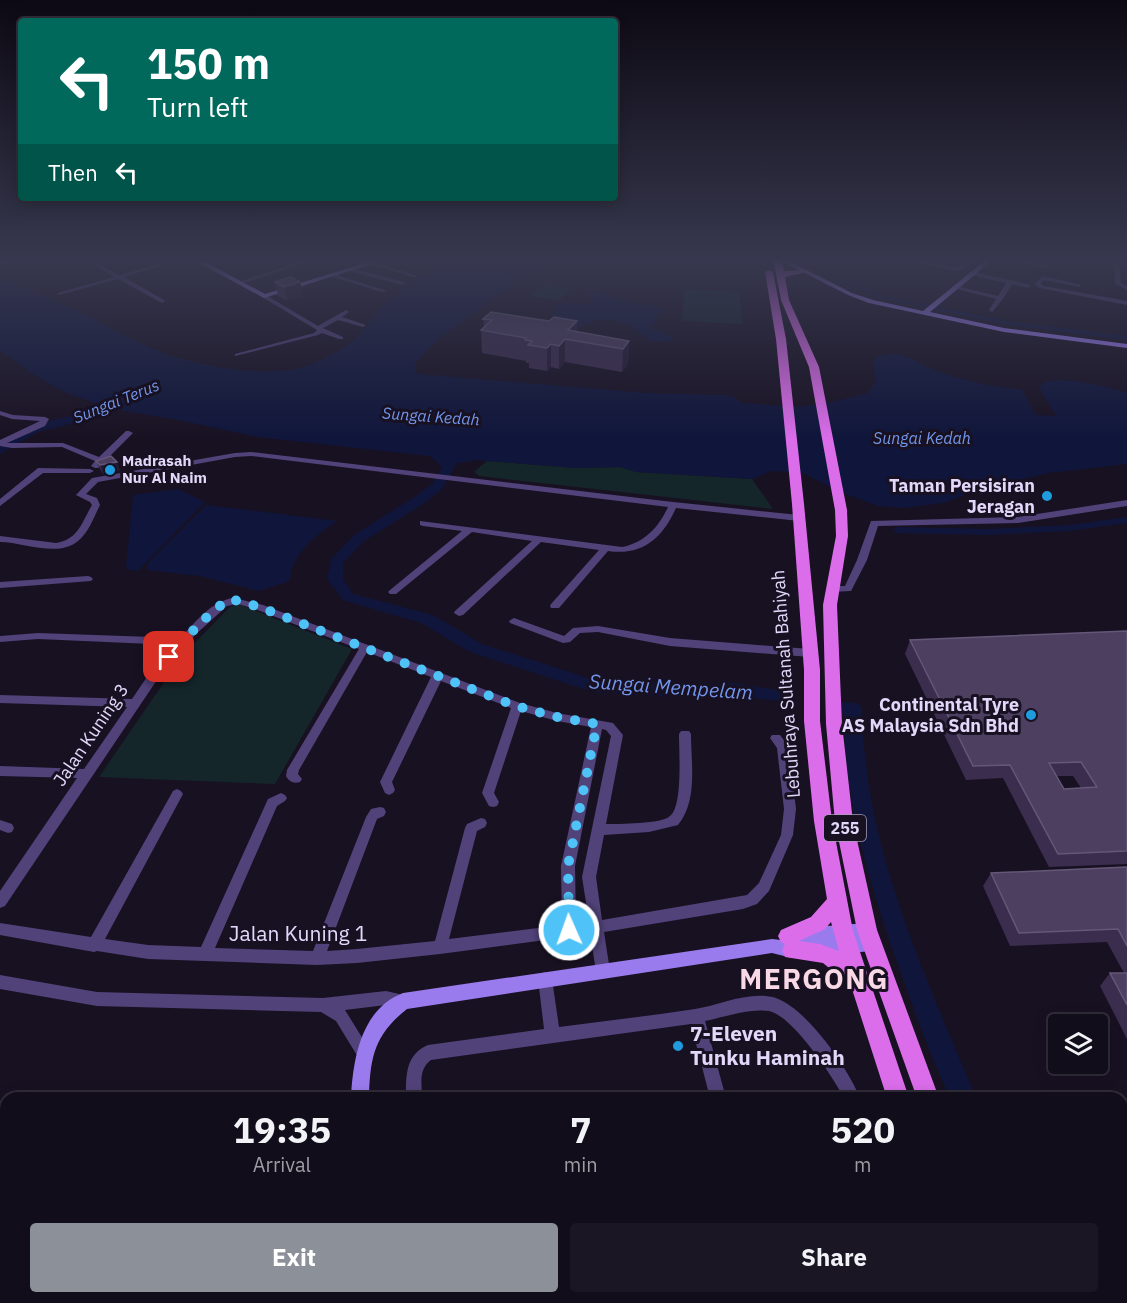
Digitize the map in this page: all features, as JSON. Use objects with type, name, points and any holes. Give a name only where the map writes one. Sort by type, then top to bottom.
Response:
[{"type":"main road","name":"Lebuhraya Sultanah Bahiyah","points":[[778,319],[799,511],[813,691],[812,721],[823,821],[845,938],[896,1092]]},
{"type":"main road","name":"255","points":[[793,319],[814,367],[841,510],[842,536],[831,589],[830,623],[834,724],[844,822],[869,937],[926,1092]]},
{"type":"main road","points":[[784,944],[818,923],[837,902]]},
{"type":"main road","points":[[784,944],[821,952],[835,958],[857,980]]},
{"type":"street","points":[[303,319],[341,338]]},
{"type":"street","points":[[237,355],[316,334],[338,319]]},
{"type":"street","points":[[342,319],[363,325]]},
{"type":"street","points":[[966,319],[1021,332],[1127,346]]},
{"type":"street","points":[[0,413],[12,417],[46,421],[4,444]]},
{"type":"street","points":[[90,471],[129,433]]},
{"type":"street","points":[[4,444],[63,445],[99,460]]},
{"type":"street","points":[[0,539],[22,539],[54,547],[70,543],[82,532],[96,505],[94,500],[80,495],[95,480],[243,454],[419,474],[672,508]]},
{"type":"street","points":[[0,503],[40,470],[90,471]]},
{"type":"street","points":[[90,471],[95,480]]},
{"type":"street","points":[[468,488],[672,508],[799,511]]},
{"type":"street","points":[[831,589],[848,589],[862,560],[874,523],[974,523],[1061,514],[1127,503]]},
{"type":"street","points":[[423,523],[622,550],[640,547],[646,543],[672,508]]},
{"type":"street","points":[[393,592],[469,530]]},
{"type":"street","points":[[459,613],[538,539]]},
{"type":"street","points":[[555,606],[605,548]]},
{"type":"street","points":[[0,585],[88,579]]},
{"type":"street","name":"Jalan Kuning 3","points":[[0,902],[157,671],[182,642],[228,601],[233,600],[259,607],[364,649]]},
{"type":"street","points":[[514,621],[562,640],[566,640],[577,630],[598,629],[670,642],[810,653]]},
{"type":"street","points":[[0,639],[38,636],[182,642]]},
{"type":"street","points":[[296,779],[292,776],[293,770],[364,649],[516,706],[557,717],[609,726],[617,735],[589,877],[603,971]]},
{"type":"street","points":[[389,790],[386,782],[438,675]]},
{"type":"street","points":[[0,699],[134,703]]},
{"type":"street","points":[[493,802],[488,793],[516,706]]},
{"type":"street","points":[[569,930],[568,866],[597,724]]},
{"type":"street","points":[[599,830],[666,824],[678,816],[683,803],[685,734]]},
{"type":"street","name":"Jalan Kuning 1","points":[[0,929],[148,952],[317,958],[440,947],[597,927],[743,903],[759,895],[784,844],[790,818],[783,747],[776,738]]},
{"type":"street","points":[[0,771],[86,774]]},
{"type":"street","points":[[94,945],[177,794]]},
{"type":"street","points":[[205,955],[272,803],[281,798]]},
{"type":"street","points":[[317,958],[372,817],[375,813],[380,812]]},
{"type":"street","points":[[440,947],[476,825]]},
{"type":"street","points":[[0,982],[97,999],[323,1005],[386,998],[403,1001],[784,944],[869,937]]},
{"type":"street","points":[[545,979],[552,1035]]},
{"type":"street","points":[[360,1092],[363,1052],[381,1018],[403,1001]]},
{"type":"street","points":[[414,1092],[414,1065],[419,1058],[428,1053],[696,1016],[762,1003],[776,1005],[786,1010],[825,1054],[849,1092]]},
{"type":"street","points":[[323,1005],[341,1016],[363,1052]]},
{"type":"street","points":[[696,1016],[716,1092]]},
{"type":"shaded area","points":[[682,319],[742,319],[742,324],[682,321]]},
{"type":"shaded area","points":[[487,461],[576,468],[621,467],[636,472],[752,479],[773,509],[479,476],[474,472]]},
{"type":"shaded area","points":[[238,604],[352,649],[275,784],[99,777],[182,656],[230,607]]},
{"type":"water","name":"Sungai Kedah","points":[[0,319],[96,319],[99,323],[149,347],[181,359],[215,367],[251,371],[286,371],[301,368],[329,356],[361,333],[372,319],[466,319],[437,340],[416,362],[415,371],[418,374],[646,393],[725,395],[732,396],[741,403],[799,407],[868,393],[876,381],[874,359],[889,354],[909,358],[945,374],[986,385],[1027,389],[1039,388],[1044,382],[1075,381],[1127,393],[1127,464],[1048,473],[982,489],[943,503],[903,508],[878,506],[840,492],[803,473],[771,471],[752,479],[636,472],[621,467],[576,468],[476,460],[441,466],[430,456],[257,437],[108,408],[64,392],[31,373],[0,350]]},
{"type":"water","points":[[550,319],[656,319],[650,328],[672,338],[669,342],[649,341],[624,323],[604,319],[594,320],[577,330],[544,329]]},
{"type":"water","points":[[178,489],[205,502],[138,571],[126,569],[133,495]]},
{"type":"water","points":[[206,505],[337,521],[306,546],[295,562],[290,581],[259,591],[200,576],[147,570],[148,563]]},
{"type":"pier","points":[[1021,388],[1039,388],[1056,416],[1036,415]]},
{"type":"building","points":[[483,319],[549,321],[564,319],[577,321],[568,330],[629,341],[623,349],[565,339],[559,346],[551,344],[547,348],[528,345],[532,341],[525,340],[526,338],[481,330],[492,320]]},
{"type":"building","points":[[111,456],[117,462],[100,465],[96,461]]},
{"type":"building","name":"Continental Tyre AS Malaysia Sdn Bhd","points":[[1127,631],[1127,851],[1058,854],[1010,765],[973,766],[910,640]],"holes":[[[1081,762],[1097,787],[1064,789],[1049,763]]]},
{"type":"building","points":[[1127,867],[1127,946],[1118,929],[1019,933],[991,873]]},
{"type":"building","points":[[1110,973],[1127,973],[1127,1005]]},
{"type":"waterway","points":[[988,319],[1127,338]]},
{"type":"waterway","name":"Sungai Terus","points":[[0,450],[34,429],[94,414],[129,398]]},
{"type":"waterway","name":"Sungai Mempelam","points":[[460,447],[437,486],[418,501],[359,538],[336,562],[335,579],[348,597],[427,619],[476,648],[593,686],[676,691],[733,689],[784,696]]},
{"type":"waterway","points":[[897,530],[988,532],[1069,528],[1127,520]]},
{"type":"waterway","name":"Sungai Mempelam","points":[[847,708],[853,709],[856,776],[879,875],[930,1019],[960,1092]]},
{"type":"place","name":"Madrasah Nur Al Naim","points":[[110,470]]},
{"type":"place","name":"Taman Persisiran Jeragan","points":[[1047,496]]},
{"type":"place","name":"Continental Tyre AS Malaysia Sdn Bhd","points":[[1031,715]]},
{"type":"place","name":"7-Eleven Tunku Haminah","points":[[678,1046]]},
{"type":"district","name":"MERGONG","points":[[814,979]]},
{"type":"route","points":[[169,657],[217,610],[228,601],[233,600],[259,607],[516,706],[557,717],[597,724],[568,866],[569,930]]}]
